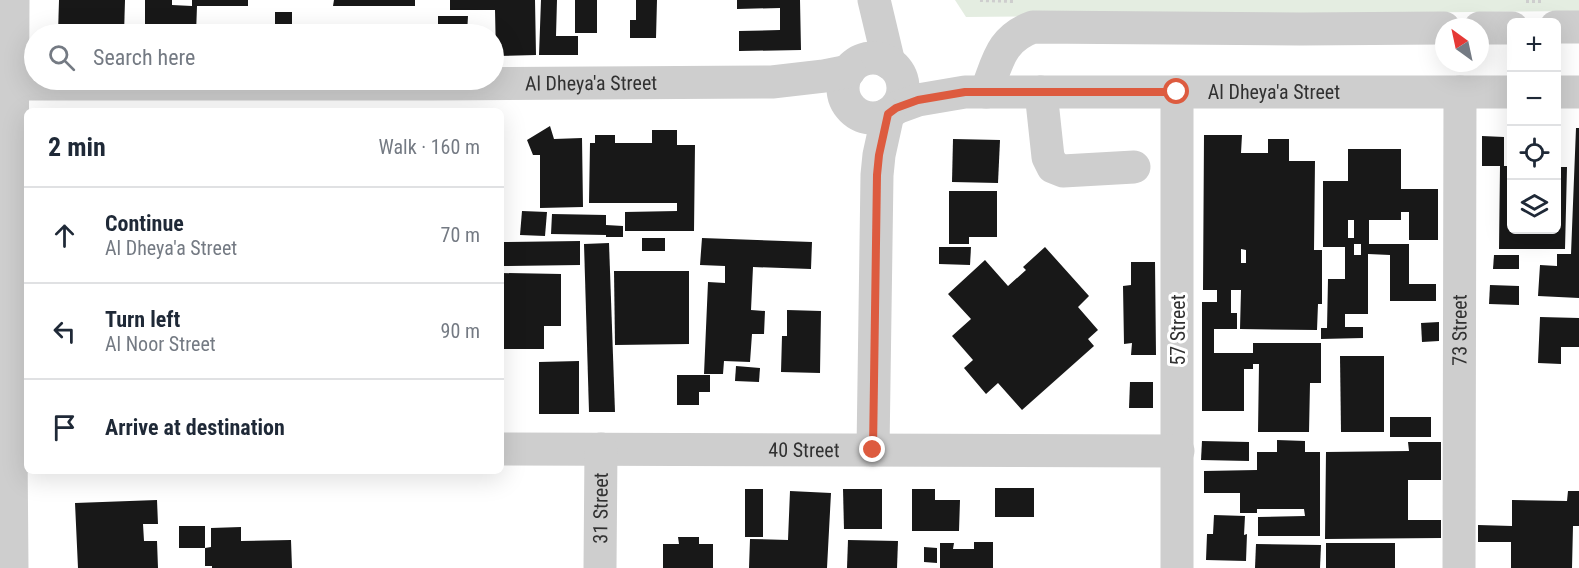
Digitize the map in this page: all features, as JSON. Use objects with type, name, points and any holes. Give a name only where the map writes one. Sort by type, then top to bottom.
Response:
[{"type":"street","points":[[12,568],[19,447],[13,0]]},
{"type":"street","points":[[873,0],[877,175],[873,450]]},
{"type":"street","points":[[975,92],[1010,40],[1034,27],[1300,30],[1435,28]]},
{"type":"street","points":[[1561,27],[1579,27]]},
{"type":"street","points":[[1489,28],[1507,28]]},
{"type":"street","name":"Al Dheya'a Street","points":[[193,90],[433,98],[772,82],[824,76],[918,100],[975,92],[1507,92]]},
{"type":"street","name":"Al Dheya'a Street","points":[[13,84],[24,84]]},
{"type":"street","points":[[1041,92],[1048,157],[1053,167],[1063,171],[1134,167]]},
{"type":"street","name":"57 Street","points":[[1177,92],[1177,568]]},
{"type":"street","name":"73 Street","points":[[1459,568],[1460,92]]},
{"type":"street","points":[[1561,92],[1579,92]]},
{"type":"street","name":"40 Street","points":[[504,449],[1178,451]]},
{"type":"street","name":"31 Street","points":[[600,568],[601,449]]},
{"type":"shaded area","points":[[955,0],[1579,0],[1579,11],[966,17]]},
{"type":"building","points":[[59,0],[125,0],[124,24],[58,24]]},
{"type":"building","points":[[145,0],[172,0],[172,5],[192,6],[192,0],[248,0],[248,6],[197,6],[196,24],[145,24]]},
{"type":"building","points":[[334,0],[415,0],[415,6],[333,6]]},
{"type":"building","points":[[450,0],[535,0],[536,55],[504,56],[504,24],[495,24],[495,10],[450,10]]},
{"type":"building","points":[[541,0],[557,0],[556,36],[578,36],[578,55],[539,55]]},
{"type":"building","points":[[575,0],[597,0],[597,33],[575,33]]},
{"type":"building","points":[[636,0],[657,0],[656,38],[630,38],[630,20],[636,20]]},
{"type":"building","points":[[737,0],[800,0],[801,50],[739,51],[739,31],[780,30],[780,8],[737,9]]},
{"type":"building","points":[[275,12],[292,12],[292,24],[275,24]]},
{"type":"building","points":[[438,16],[468,16],[468,24],[438,24]]},
{"type":"building","points":[[550,126],[554,139],[582,138],[583,207],[540,208],[540,155],[533,155],[527,140]]},
{"type":"building","points":[[1576,128],[1579,128],[1579,298],[1538,296],[1540,265],[1557,266],[1557,254],[1571,254]]},
{"type":"building","points":[[652,130],[677,130],[677,145],[695,145],[694,231],[625,231],[625,212],[677,211],[677,203],[589,203],[590,143],[595,143],[595,135],[615,135],[615,143],[652,143]]},
{"type":"building","points":[[1204,135],[1242,135],[1241,153],[1268,153],[1268,139],[1289,139],[1289,161],[1315,161],[1314,250],[1322,250],[1322,304],[1318,304],[1317,330],[1240,329],[1241,290],[1231,290],[1231,313],[1237,313],[1237,329],[1214,329],[1214,353],[1253,353],[1253,343],[1321,343],[1321,383],[1310,383],[1309,432],[1258,432],[1259,364],[1253,364],[1253,369],[1244,369],[1244,411],[1202,411],[1202,302],[1217,302],[1217,290],[1203,290]],"holes":[[[1241,249],[1246,250],[1246,263],[1241,263]]]},
{"type":"building","points":[[1482,136],[1504,137],[1504,166],[1507,166],[1507,234],[1561,234],[1561,167],[1567,167],[1565,249],[1499,249],[1500,166],[1482,166]]},
{"type":"building","points":[[953,139],[1000,140],[998,183],[952,182]]},
{"type":"building","points":[[1348,149],[1401,149],[1401,189],[1438,189],[1438,240],[1409,240],[1409,212],[1401,212],[1401,220],[1369,220],[1369,244],[1409,244],[1409,284],[1436,284],[1436,301],[1390,301],[1390,255],[1368,254],[1368,314],[1345,314],[1345,327],[1363,327],[1363,338],[1321,339],[1321,328],[1327,328],[1328,279],[1345,279],[1345,247],[1323,247],[1323,181],[1348,181]],"holes":[[[1348,220],[1354,220],[1354,238],[1348,238]],[[1354,244],[1361,244],[1361,255],[1354,255]]]},
{"type":"building","points":[[949,191],[997,191],[997,237],[969,237],[969,244],[949,244]]},
{"type":"building","points":[[522,211],[547,212],[545,236],[520,235]]},
{"type":"building","points":[[552,214],[606,215],[606,225],[623,226],[623,237],[551,234]]},
{"type":"building","points":[[642,238],[665,238],[665,251],[642,251]]},
{"type":"building","points":[[702,238],[812,242],[811,269],[753,267],[751,310],[765,311],[764,334],[752,334],[750,362],[724,361],[723,374],[704,374],[708,282],[725,283],[725,266],[700,265]]},
{"type":"building","points":[[580,241],[580,265],[504,266],[504,242]]},
{"type":"building","points":[[609,243],[615,412],[589,412],[584,244]]},
{"type":"building","points":[[939,247],[971,247],[970,265],[939,264]]},
{"type":"building","points":[[1045,247],[1089,296],[1078,307],[1098,330],[1088,339],[1094,346],[1022,410],[998,383],[986,394],[964,368],[973,360],[952,336],[971,319],[948,294],[985,260],[1008,286],[1026,270],[1023,267]]},
{"type":"building","points":[[1494,255],[1519,255],[1519,269],[1493,269]]},
{"type":"building","points":[[1131,262],[1155,262],[1156,355],[1131,355],[1132,343],[1124,344],[1123,286],[1131,285]]},
{"type":"building","points":[[614,271],[689,271],[689,344],[615,345]]},
{"type":"building","points":[[504,273],[561,274],[561,326],[544,326],[544,349],[504,349]]},
{"type":"building","points":[[1490,285],[1519,286],[1519,305],[1489,304]]},
{"type":"building","points":[[787,310],[821,311],[820,373],[781,372],[782,336],[787,336]]},
{"type":"building","points":[[1540,317],[1579,318],[1579,347],[1561,347],[1561,364],[1538,363]]},
{"type":"building","points":[[1439,322],[1439,341],[1422,342],[1421,323]]},
{"type":"building","points":[[1340,356],[1384,356],[1384,432],[1341,432]]},
{"type":"building","points":[[579,361],[579,414],[539,414],[539,362]]},
{"type":"building","points":[[736,366],[760,368],[759,382],[735,381]]},
{"type":"building","points":[[677,375],[710,375],[710,392],[699,392],[699,405],[677,405]]},
{"type":"building","points":[[1130,382],[1153,382],[1153,408],[1129,408]]},
{"type":"building","points":[[1390,417],[1431,417],[1431,437],[1390,437]]},
{"type":"building","points":[[1277,440],[1305,441],[1305,452],[1320,452],[1320,536],[1258,536],[1258,517],[1305,516],[1304,509],[1257,509],[1257,513],[1240,513],[1240,493],[1204,493],[1204,471],[1257,470],[1257,452],[1277,452]]},
{"type":"building","points":[[1202,441],[1249,442],[1249,461],[1201,460]]},
{"type":"building","points":[[1408,442],[1441,442],[1441,480],[1408,480],[1408,520],[1441,520],[1441,538],[1325,539],[1326,452],[1409,451]]},
{"type":"building","points":[[995,488],[1034,488],[1034,517],[995,517]]},
{"type":"building","points":[[745,489],[763,489],[763,537],[745,537]]},
{"type":"building","points":[[843,489],[882,489],[882,529],[844,529]]},
{"type":"building","points":[[912,489],[935,489],[935,500],[960,500],[959,531],[912,531]]},
{"type":"building","points":[[790,491],[831,493],[827,568],[749,568],[750,539],[788,540]]},
{"type":"building","points":[[1568,491],[1579,491],[1579,526],[1573,526],[1572,568],[1511,568],[1511,542],[1478,542],[1478,525],[1512,526],[1512,500],[1567,501]]},
{"type":"building","points":[[157,500],[158,524],[143,524],[144,541],[157,541],[158,568],[78,568],[75,503]]},
{"type":"building","points":[[1214,515],[1245,516],[1246,561],[1206,560],[1207,534],[1213,534]]},
{"type":"building","points":[[179,526],[205,526],[205,548],[179,548]]},
{"type":"building","points":[[241,527],[241,541],[291,540],[292,568],[212,568],[212,566],[205,566],[205,548],[211,547],[211,528]]},
{"type":"building","points":[[678,537],[699,537],[699,544],[713,544],[713,568],[663,568],[663,544],[679,544]]},
{"type":"building","points":[[848,540],[898,541],[897,568],[847,568]]},
{"type":"building","points":[[974,542],[993,542],[993,568],[940,568],[940,543],[954,543],[953,549],[974,549]]},
{"type":"building","points":[[1326,543],[1395,543],[1395,568],[1326,568]]},
{"type":"building","points":[[1256,544],[1321,545],[1320,568],[1255,568]]},
{"type":"building","points":[[924,547],[937,548],[937,563],[924,562]]},
{"type":"route","points":[[873,450],[877,175],[888,114],[896,108],[918,100],[965,92],[1177,92]]}]
